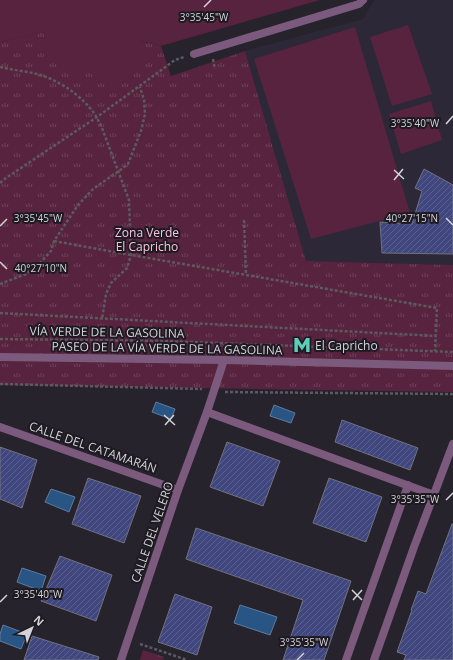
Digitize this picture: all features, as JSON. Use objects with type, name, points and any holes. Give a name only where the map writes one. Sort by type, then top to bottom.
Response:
[{"type":"street","points":[[194,54],[359,4],[363,0]]},
{"type":"street","name":"PASEO DE LA VÍA VERDE DE LA GASOLINA","points":[[0,357],[224,360],[453,366]]},
{"type":"street","name":"CALLE DEL VELERO","points":[[121,660],[178,490],[207,412],[224,360]]},
{"type":"street","points":[[207,412],[434,495]]},
{"type":"street","name":"CALLE DEL CATAMARÁN","points":[[0,427],[178,490]]},
{"type":"street","points":[[374,660],[414,547],[453,444]]},
{"type":"street","points":[[346,660],[408,485]]},
{"type":"path","points":[[0,183],[140,87],[175,60],[194,54]]},
{"type":"path","points":[[0,68],[37,74],[52,80],[77,96],[89,107],[97,117],[102,128],[129,200],[131,256],[127,268],[111,284],[106,294],[102,319]]},
{"type":"path","points":[[1,285],[26,274],[39,264],[51,251],[54,241],[78,205],[93,189],[128,164],[143,126],[145,114],[144,100],[140,87]]},
{"type":"path","points":[[244,220],[246,275]]},
{"type":"path","points":[[54,241],[131,256],[437,308],[435,356]]},
{"type":"path","points":[[0,313],[436,336]]},
{"type":"path","name":"VÍA VERDE DE LA GASOLINA","points":[[0,339],[165,341],[435,350],[453,352]]},
{"type":"path","points":[[0,384],[202,389]]},
{"type":"path","points":[[226,392],[453,394]]},
{"type":"path","points":[[140,644],[187,660]]},
{"type":"shaded area","points":[[374,0],[453,0],[453,265],[306,261],[245,51],[363,19]]},
{"type":"green space","points":[[0,0],[320,0],[161,46],[141,41],[144,56],[137,70],[114,91],[98,75],[45,61],[44,32],[0,42]]},
{"type":"green space","name":"Zona Verde El Capricho","points":[[72,25],[161,46],[171,76],[245,51],[306,261],[453,265],[453,392],[0,385],[0,42]]},
{"type":"green space","points":[[408,25],[432,94],[392,106],[370,37]]},
{"type":"green space","points":[[355,27],[410,213],[311,239],[254,59]]},
{"type":"green space","points":[[431,101],[442,140],[401,154],[389,114]]},
{"type":"green space","points":[[143,650],[164,657],[163,660],[140,660]]},
{"type":"water","points":[[156,402],[175,409],[171,419],[152,412]]},
{"type":"water","points":[[274,405],[295,413],[291,423],[270,416]]},
{"type":"water","points":[[51,489],[75,497],[69,512],[45,502]]},
{"type":"water","points":[[22,568],[46,576],[41,591],[17,582]]},
{"type":"water","points":[[240,605],[277,617],[270,635],[234,623]]},
{"type":"water","points":[[3,625],[27,634],[21,649],[0,641],[0,634]]},
{"type":"building","points":[[424,169],[453,185],[453,254],[382,253],[380,222],[412,224],[422,191],[415,188]]},
{"type":"building","points":[[342,420],[418,448],[410,470],[335,442]]},
{"type":"building","points":[[227,442],[280,461],[263,506],[210,487]]},
{"type":"building","points":[[0,447],[37,460],[22,508],[0,499]]},
{"type":"building","points":[[88,478],[141,496],[124,543],[72,524]]},
{"type":"building","points":[[329,478],[382,497],[366,542],[313,523]]},
{"type":"building","points":[[452,524],[453,660],[404,660],[406,655],[397,652],[411,610],[418,591],[426,594]]},
{"type":"building","points":[[196,528],[351,581],[324,660],[283,660],[303,600],[186,559]]},
{"type":"building","points":[[60,556],[112,575],[96,621],[41,601]]},
{"type":"building","points":[[175,594],[212,607],[197,655],[158,642]]},
{"type":"building","points":[[32,636],[99,657],[98,660],[24,660]]},
{"type":"place","name":"El Capricho","points":[[302,345]]}]
